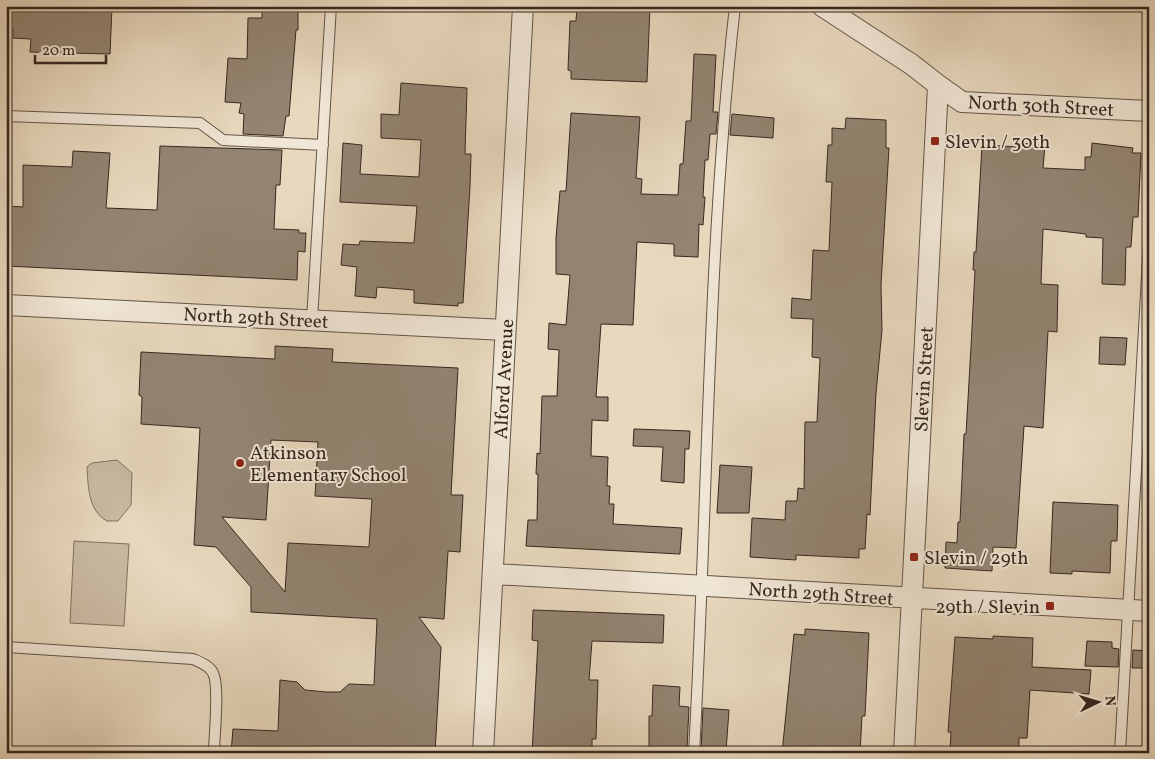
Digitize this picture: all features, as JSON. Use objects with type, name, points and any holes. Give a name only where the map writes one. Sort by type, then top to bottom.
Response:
[{"type":"street","name":"Alford Avenue","points":[[483,753],[523,6]]},
{"type":"street","points":[[822,6],[911,64],[938,86]]},
{"type":"street","name":"North 30th Street","points":[[938,86],[962,102],[1149,111]]},
{"type":"street","name":"Slevin Street","points":[[904,753],[938,86]]},
{"type":"street","name":"North 29th Street","points":[[6,305],[505,330]]},
{"type":"street","name":"North 29th Street","points":[[493,574],[1149,611]]},
{"type":"lane","points":[[312,320],[331,6]]},
{"type":"lane","points":[[694,753],[702,613],[700,585],[720,181],[726,80],[735,6]]},
{"type":"lane","points":[[6,116],[200,123],[223,140],[323,144]]},
{"type":"lane","points":[[1120,753],[1149,240]]},
{"type":"lane","points":[[6,647],[194,659],[205,664],[213,672],[216,690],[214,753]]},
{"type":"shaded area","points":[[117,460],[132,473],[131,505],[118,521],[107,521],[96,511],[90,497],[87,467],[92,463]]},
{"type":"shaded area","points":[[74,541],[129,544],[124,626],[70,623]]},
{"type":"building","points":[[112,6],[110,54],[30,52],[31,39],[13,38],[13,29],[6,29],[6,7]]},
{"type":"building","points":[[262,6],[298,6],[298,30],[296,30],[289,116],[286,116],[283,136],[243,134],[244,114],[239,113],[241,103],[225,102],[228,58],[247,59],[248,18],[262,18]]},
{"type":"building","points":[[577,6],[650,6],[647,82],[571,79],[571,71],[568,70],[570,21],[576,21]]},
{"type":"building","points":[[694,54],[716,55],[713,112],[718,112],[716,134],[710,134],[708,160],[705,160],[703,225],[699,224],[698,257],[674,256],[674,244],[637,242],[633,325],[601,324],[596,397],[608,397],[608,421],[592,420],[591,456],[608,457],[607,486],[610,486],[609,504],[614,504],[613,524],[682,528],[680,554],[526,546],[528,520],[537,520],[538,474],[536,474],[537,453],[540,454],[542,396],[557,396],[559,350],[548,349],[549,323],[566,325],[570,275],[556,274],[556,238],[560,191],[566,191],[571,113],[640,117],[636,178],[642,179],[641,194],[678,195],[680,164],[683,164],[686,121],[691,121]]},
{"type":"building","points":[[401,83],[467,88],[465,154],[471,154],[470,186],[463,303],[458,303],[458,306],[414,303],[414,290],[377,287],[376,298],[355,296],[357,267],[341,265],[343,244],[359,245],[360,241],[414,243],[417,206],[340,202],[343,143],[362,145],[360,174],[419,177],[421,140],[381,138],[381,114],[399,115]]},
{"type":"building","points":[[732,114],[774,118],[773,138],[730,135]]},
{"type":"building","points":[[846,118],[886,120],[886,148],[889,148],[881,285],[882,330],[876,393],[870,515],[867,514],[865,549],[859,549],[859,558],[796,555],[796,560],[750,557],[752,518],[785,520],[786,501],[797,501],[798,488],[804,489],[805,422],[817,422],[820,358],[812,357],[813,319],[791,318],[792,298],[811,300],[813,250],[829,251],[832,182],[826,182],[828,145],[832,145],[832,128],[845,129]]},
{"type":"building","points":[[1019,143],[1045,145],[1043,168],[1085,170],[1085,157],[1091,157],[1092,143],[1133,148],[1132,153],[1141,153],[1138,217],[1133,217],[1131,247],[1126,247],[1125,285],[1102,284],[1103,238],[1086,237],[1086,234],[1043,229],[1041,284],[1058,285],[1057,332],[1048,331],[1043,428],[1024,426],[1016,548],[993,547],[992,571],[945,568],[946,542],[957,543],[958,522],[960,522],[975,270],[973,270],[974,252],[976,252],[982,145],[1019,147]]},
{"type":"building","points":[[160,146],[282,150],[280,185],[276,185],[274,229],[299,230],[299,233],[306,233],[305,252],[298,251],[297,280],[6,266],[8,206],[23,207],[23,165],[72,167],[73,151],[110,153],[106,208],[157,210]]},
{"type":"building","points":[[1100,337],[1127,338],[1125,365],[1099,364]]},
{"type":"building","points":[[275,346],[333,349],[332,362],[458,368],[451,495],[463,495],[460,552],[448,551],[444,619],[419,617],[441,647],[435,753],[231,753],[233,729],[278,731],[280,680],[297,682],[305,690],[326,692],[340,692],[349,684],[374,685],[377,619],[251,612],[251,587],[216,547],[194,545],[200,428],[141,424],[142,397],[139,395],[141,352],[275,359]],"holes":[[[271,440],[318,442],[315,496],[372,499],[369,547],[288,543],[285,592],[222,517],[266,520]]]},
{"type":"building","points":[[634,429],[690,431],[689,449],[685,449],[684,483],[661,481],[663,447],[633,446]]},
{"type":"building","points":[[720,465],[752,467],[749,513],[717,513]]},
{"type":"building","points":[[1053,502],[1118,505],[1117,541],[1111,541],[1110,573],[1072,571],[1072,574],[1050,573]]},
{"type":"building","points":[[533,610],[664,615],[663,643],[592,641],[589,680],[598,680],[596,739],[592,739],[592,753],[532,753],[538,641],[532,640]]},
{"type":"building","points":[[805,629],[869,633],[865,716],[862,716],[860,753],[782,753],[794,634],[805,635]]},
{"type":"building","points":[[993,636],[1033,638],[1032,667],[1091,670],[1089,694],[1030,690],[1027,738],[1019,738],[1019,753],[950,753],[951,732],[948,732],[955,637],[993,639]]},
{"type":"building","points":[[1087,641],[1112,642],[1112,648],[1119,649],[1118,667],[1085,666]]},
{"type":"building","points":[[1133,650],[1149,651],[1149,668],[1132,668]]},
{"type":"building","points":[[653,685],[680,687],[679,706],[689,707],[687,749],[674,749],[674,753],[649,753],[649,716],[652,716]]},
{"type":"building","points":[[703,708],[729,710],[726,751],[701,750]]},
{"type":"place","name":"Slevin / 30th","points":[[935,141]]},
{"type":"place","name":"Atkinson Elementary School","points":[[240,463]]},
{"type":"place","name":"Slevin / 29th","points":[[914,557]]},
{"type":"place","name":"29th / Slevin","points":[[1050,606]]}]
